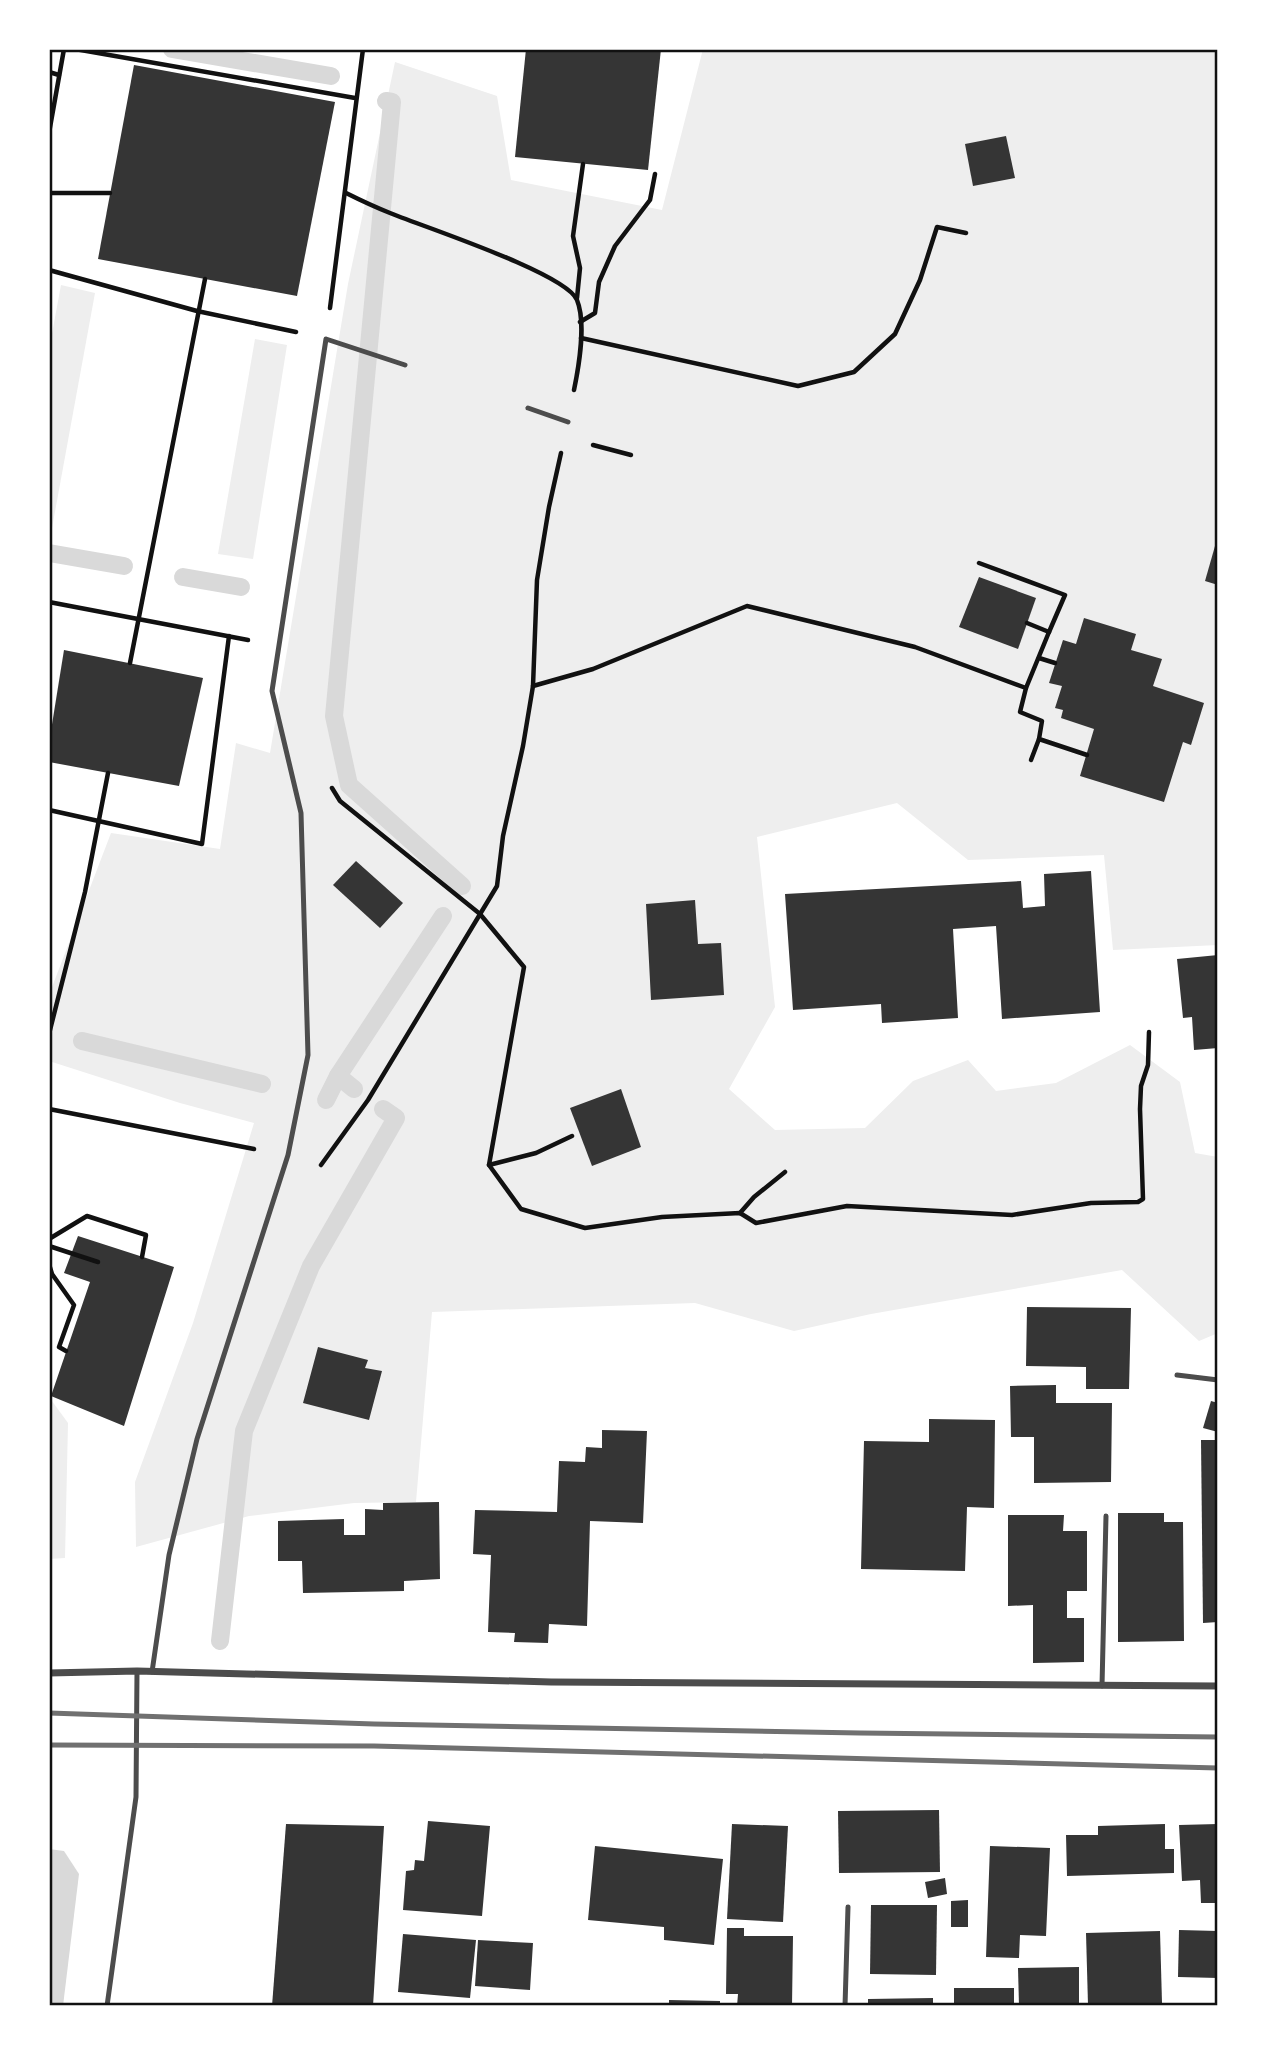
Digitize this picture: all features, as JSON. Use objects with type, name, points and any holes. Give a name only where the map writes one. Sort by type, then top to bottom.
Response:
[{"type":"street","points":[[49,1674],[138,1671],[551,1682],[1218,1686]]},
{"type":"lane","points":[[152,1672],[169,1555],[198,1439],[288,1155],[308,1055],[301,813],[272,691],[326,339],[405,365]]},
{"type":"lane","points":[[528,408],[568,422]]},
{"type":"lane","points":[[1177,1375],[1218,1380]]},
{"type":"lane","points":[[1102,1686],[1106,1516]]},
{"type":"lane","points":[[107,2006],[136,1797],[138,1671]]},
{"type":"lane","points":[[845,2006],[848,1907]]},
{"type":"path","points":[[49,133],[64,49]]},
{"type":"path","points":[[75,49],[355,98]]},
{"type":"path","points":[[49,270],[197,311],[326,339],[363,49]]},
{"type":"path","points":[[49,72],[60,75]]},
{"type":"path","points":[[368,1100],[497,886],[503,836],[533,686],[537,580],[549,507],[578,372],[581,338],[576,299],[580,268],[573,236],[583,164]]},
{"type":"path","points":[[580,322],[595,313],[599,282],[615,246],[650,200],[654,174]]},
{"type":"path","points":[[49,193],[110,192]]},
{"type":"path","points":[[346,193],[391,214],[474,244],[561,284],[576,299]]},
{"type":"path","points":[[581,338],[798,386],[854,372],[895,334],[920,279],[937,227],[966,233]]},
{"type":"path","points":[[130,663],[205,279]]},
{"type":"path","points":[[580,442],[631,455]]},
{"type":"path","points":[[979,563],[1065,596],[1027,688],[1020,712],[1042,721],[1031,761]]},
{"type":"path","points":[[49,602],[279,646]]},
{"type":"path","points":[[533,686],[593,669],[747,606],[915,648],[1027,688]]},
{"type":"path","points":[[1027,623],[1049,632]]},
{"type":"path","points":[[49,810],[202,844],[229,636]]},
{"type":"path","points":[[1039,658],[1055,663]]},
{"type":"path","points":[[1039,739],[1087,755]]},
{"type":"path","points":[[49,1034],[85,892],[108,773]]},
{"type":"path","points":[[327,779],[340,801],[480,914],[524,967],[489,1165],[522,1209],[585,1228],[662,1217],[740,1213],[756,1223],[847,1206],[1012,1215],[1091,1203],[1138,1202],[1143,1199],[1140,1109],[1142,1086],[1148,1065],[1149,1032]]},
{"type":"path","points":[[49,1109],[288,1155]]},
{"type":"path","points":[[489,1165],[536,1153],[572,1136]]},
{"type":"path","points":[[740,1213],[754,1197],[785,1172]]},
{"type":"path","points":[[49,1239],[86,1216],[146,1235],[142,1256]]},
{"type":"path","points":[[49,1246],[98,1262]]},
{"type":"path","points":[[49,1264],[52,1274],[74,1305],[59,1347],[66,1351]]},
{"type":"shaded area","points":[[703,49],[1218,49],[1218,945],[1113,950],[1104,855],[968,860],[897,803],[757,837],[775,1007],[729,1089],[775,1130],[865,1128],[913,1081],[968,1060],[996,1091],[1056,1083],[1130,1045],[1180,1082],[1195,1153],[1218,1157],[1218,1333],[1199,1341],[1122,1270],[871,1314],[794,1331],[695,1303],[432,1312],[416,1502],[354,1503],[249,1516],[136,1547],[135,1482],[193,1323],[254,1123],[180,1103],[49,1061],[49,995],[111,833],[220,849],[236,743],[270,753],[348,284],[395,62],[497,96],[511,180],[662,210]]},
{"type":"shaded area","points":[[61,285],[95,293],[52,528],[49,527],[49,350]]},
{"type":"shaded area","points":[[255,339],[287,345],[253,559],[218,554]]},
{"type":"shaded area","points":[[49,1397],[68,1423],[65,1558],[49,1559]]},
{"type":"shaded area","points":[[49,1849],[64,1851],[79,1874],[63,2006],[49,2006]]},
{"type":"building","points":[[526,49],[661,49],[648,170],[515,157]]},
{"type":"building","points":[[134,65],[335,102],[297,296],[98,259]]},
{"type":"building","points":[[1006,136],[1015,178],[973,186],[965,144]]},
{"type":"building","points":[[1218,539],[1218,585],[1205,581]]},
{"type":"building","points":[[979,577],[1036,598],[1018,649],[959,627]]},
{"type":"building","points":[[1084,618],[1136,634],[1131,650],[1162,659],[1153,686],[1204,703],[1191,745],[1183,742],[1164,802],[1080,776],[1094,729],[1061,718],[1063,710],[1055,708],[1062,686],[1049,683],[1063,640],[1076,644]]},
{"type":"building","points":[[64,650],[203,678],[179,786],[49,762],[49,743]]},
{"type":"building","points":[[356,861],[403,903],[380,928],[333,885]]},
{"type":"building","points":[[1091,871],[1100,1012],[1002,1019],[996,926],[953,929],[958,1018],[882,1023],[881,1004],[793,1010],[785,894],[1021,881],[1023,908],[1045,906],[1044,874]]},
{"type":"building","points":[[695,900],[698,944],[721,943],[724,995],[651,1000],[646,904]]},
{"type":"building","points":[[1218,955],[1218,1048],[1194,1050],[1192,1017],[1183,1018],[1177,959]]},
{"type":"building","points":[[621,1089],[641,1147],[592,1166],[570,1108]]},
{"type":"building","points":[[78,1236],[174,1267],[124,1426],[51,1396],[90,1282],[64,1273]]},
{"type":"building","points":[[1027,1307],[1131,1308],[1129,1389],[1086,1389],[1086,1367],[1026,1366]]},
{"type":"building","points":[[318,1347],[368,1360],[365,1368],[382,1371],[369,1420],[303,1403]]},
{"type":"building","points":[[1056,1385],[1056,1403],[1112,1403],[1111,1482],[1034,1483],[1034,1437],[1011,1437],[1010,1386]]},
{"type":"building","points":[[1211,1401],[1218,1403],[1218,1432],[1203,1428]]},
{"type":"building","points":[[929,1419],[995,1420],[994,1508],[967,1507],[965,1571],[861,1569],[864,1441],[929,1442]]},
{"type":"building","points":[[602,1430],[647,1431],[643,1523],[590,1521],[587,1626],[549,1624],[548,1643],[514,1642],[515,1633],[488,1632],[491,1555],[473,1554],[475,1510],[557,1512],[559,1461],[585,1462],[586,1447],[602,1448]]},
{"type":"building","points":[[1201,1440],[1218,1440],[1218,1622],[1203,1623]]},
{"type":"building","points":[[439,1502],[440,1579],[404,1581],[404,1591],[303,1593],[302,1561],[278,1561],[278,1521],[344,1519],[344,1535],[365,1535],[365,1509],[383,1510],[383,1503]]},
{"type":"building","points":[[1118,1513],[1164,1513],[1164,1522],[1183,1522],[1184,1641],[1118,1642]]},
{"type":"building","points":[[1008,1515],[1064,1515],[1063,1531],[1087,1531],[1087,1591],[1067,1591],[1067,1618],[1084,1618],[1084,1662],[1033,1663],[1033,1605],[1008,1606]]},
{"type":"building","points":[[939,1810],[940,1872],[839,1873],[838,1811]]},
{"type":"building","points":[[428,1821],[490,1826],[482,1916],[403,1910],[406,1871],[414,1870],[415,1860],[424,1861]]},
{"type":"building","points":[[286,1824],[384,1826],[373,2006],[272,2006]]},
{"type":"building","points":[[732,1824],[788,1826],[783,1922],[727,1919]]},
{"type":"building","points":[[1165,1824],[1165,1849],[1174,1849],[1174,1873],[1067,1876],[1066,1835],[1098,1835],[1098,1826]]},
{"type":"building","points":[[1218,1824],[1218,1903],[1201,1903],[1200,1880],[1182,1881],[1179,1825]]},
{"type":"building","points":[[595,1846],[723,1859],[714,1945],[664,1940],[664,1927],[588,1920]]},
{"type":"building","points":[[990,1846],[1050,1848],[1046,1936],[1020,1935],[1019,1958],[986,1957]]},
{"type":"building","points":[[945,1878],[947,1894],[928,1898],[925,1882]]},
{"type":"building","points":[[968,1900],[968,1927],[951,1927],[951,1901]]},
{"type":"building","points":[[871,1905],[937,1905],[936,1975],[870,1974]]},
{"type":"building","points":[[727,1928],[744,1928],[744,1936],[793,1936],[792,2006],[737,2006],[738,1994],[726,1994]]},
{"type":"building","points":[[1179,1930],[1218,1931],[1218,1978],[1178,1977]]},
{"type":"building","points":[[1160,1931],[1162,2003],[1088,2005],[1086,1933]]},
{"type":"building","points":[[403,1934],[476,1940],[470,1998],[398,1992]]},
{"type":"building","points":[[478,1940],[533,1943],[530,1990],[475,1986]]},
{"type":"building","points":[[1079,1967],[1079,2006],[1019,2006],[1018,1968]]},
{"type":"building","points":[[954,1988],[1014,1988],[1014,2006],[954,2006]]},
{"type":"building","points":[[933,1998],[933,2006],[868,2006],[868,1999]]},
{"type":"building","points":[[669,2000],[720,2001],[720,2006],[669,2006]]},
{"type":"waterway","points":[[172,49],[331,76]]},
{"type":"waterway","points":[[386,101],[392,102],[334,716],[349,785],[462,886]]},
{"type":"waterway","points":[[49,553],[124,566]]},
{"type":"waterway","points":[[183,577],[241,587]]},
{"type":"waterway","points":[[354,1089],[338,1076],[443,916]]},
{"type":"waterway","points":[[82,1041],[262,1084]]},
{"type":"waterway","points":[[326,1100],[338,1076]]},
{"type":"waterway","points":[[220,1641],[244,1431],[311,1266],[396,1118],[383,1109]]},
{"type":"railway","points":[[49,1713],[374,1724],[1218,1737]]},
{"type":"railway","points":[[49,1745],[374,1746],[1218,1768]]}]
